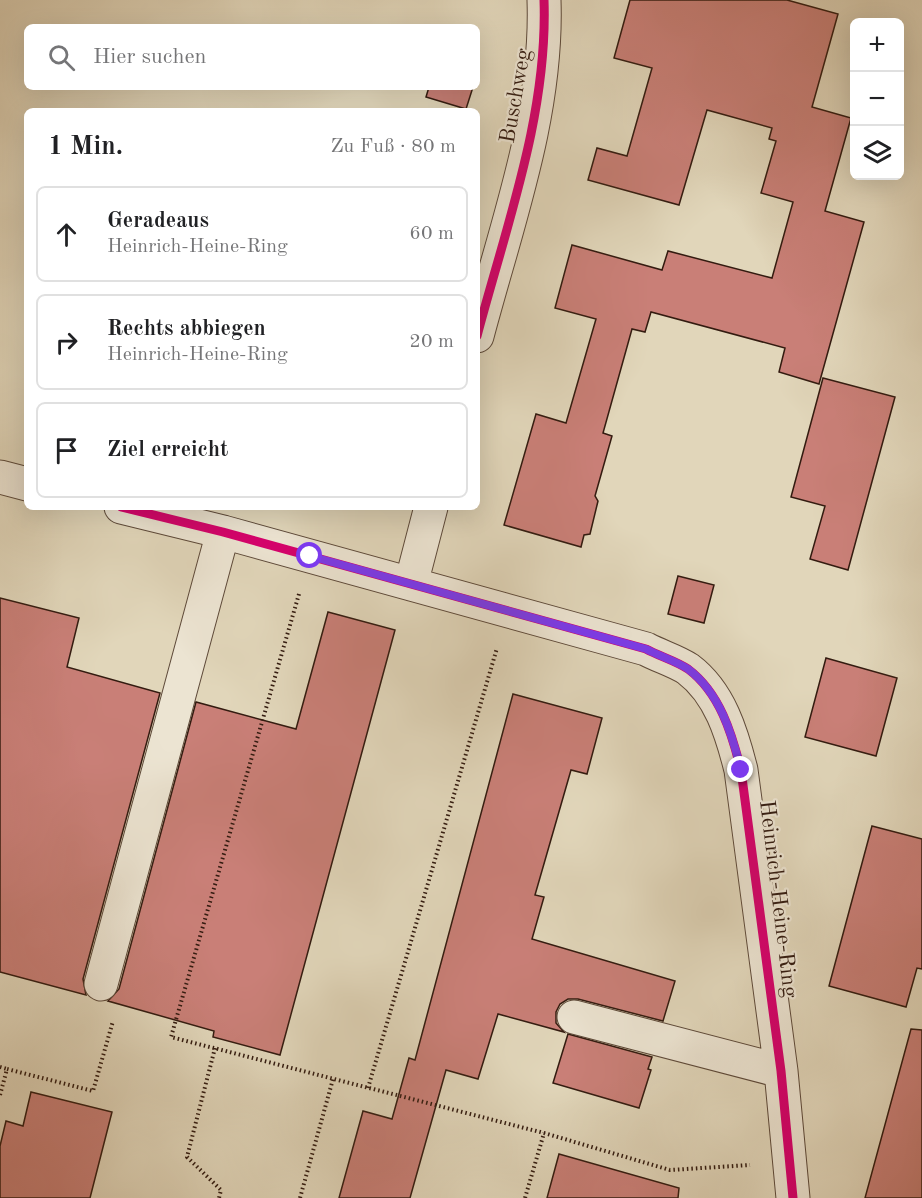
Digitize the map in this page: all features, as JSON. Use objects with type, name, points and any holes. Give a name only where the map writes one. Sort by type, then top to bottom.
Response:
[{"type":"street","name":"Buschweg","points":[[480,325],[532,129],[542,79],[546,41],[544,0]]},
{"type":"street","points":[[0,477],[24,483]]},
{"type":"street","name":"Heinrich-Heine-Ring","points":[[133,510],[223,532],[646,649],[688,670],[711,695],[731,728],[741,770],[780,1071],[793,1198]]},
{"type":"street","points":[[411,584],[430,510]]},
{"type":"street","points":[[101,984],[223,532]]},
{"type":"street","points":[[574,1017],[780,1071]]},
{"type":"path","points":[[296,604],[171,1036],[544,1133],[670,1170],[789,1163]]},
{"type":"path","points":[[368,1088],[508,612]]},
{"type":"path","points":[[0,1067],[93,1091],[122,988],[101,984]]},
{"type":"path","points":[[215,1048],[187,1157],[221,1190],[219,1198]]},
{"type":"path","points":[[0,1095],[7,1069]]},
{"type":"path","points":[[300,1198],[333,1079]]},
{"type":"path","points":[[525,1198],[544,1133]]},
{"type":"building","points":[[630,0],[787,0],[838,14],[812,107],[850,118],[825,211],[864,222],[819,384],[779,372],[785,348],[651,312],[645,332],[632,329],[603,433],[612,436],[595,496],[598,501],[590,534],[584,535],[581,547],[504,525],[536,414],[566,423],[596,319],[555,308],[572,245],[662,270],[668,251],[772,278],[793,202],[761,193],[776,141],[769,139],[772,128],[707,110],[679,205],[588,180],[597,148],[627,156],[652,68],[614,58]]},
{"type":"building","points":[[428,90],[472,90],[466,108],[426,97]]},
{"type":"building","points":[[823,378],[895,397],[848,570],[810,559],[825,506],[791,497]]},
{"type":"building","points":[[678,576],[714,585],[704,623],[668,614]]},
{"type":"building","points":[[0,598],[79,618],[67,667],[160,693],[83,979],[86,995],[0,972]]},
{"type":"building","points":[[328,612],[395,630],[280,1055],[213,1037],[214,1031],[108,1001],[119,989],[196,702],[296,729]]},
{"type":"building","points":[[826,658],[897,678],[876,756],[805,737]]},
{"type":"building","points":[[513,694],[602,718],[587,774],[571,770],[535,895],[544,897],[532,939],[675,981],[663,1021],[578,999],[568,999],[560,1004],[556,1012],[556,1023],[564,1032],[498,1014],[478,1079],[446,1070],[410,1198],[339,1198],[363,1111],[392,1119],[409,1058],[415,1060]]},
{"type":"building","points":[[872,826],[922,839],[922,969],[917,968],[906,1007],[829,986]]},
{"type":"building","points":[[911,1029],[922,1030],[922,1198],[865,1198]]},
{"type":"building","points":[[568,1034],[652,1057],[648,1069],[651,1070],[639,1108],[553,1083]]},
{"type":"building","points":[[31,1092],[112,1112],[90,1198],[0,1198],[0,1146],[6,1121],[23,1126]]},
{"type":"building","points":[[559,1154],[679,1188],[678,1198],[547,1198]]},
{"type":"cycle path","points":[[480,325],[512,212],[532,128],[539,86],[544,0]]},
{"type":"cycle path","points":[[133,510],[223,532],[646,649],[683,666],[699,679],[709,690],[723,715],[741,770],[781,1071],[793,1198]]},
{"type":"route","points":[[310,556],[646,649],[688,670],[711,695],[731,728],[741,770]]}]
